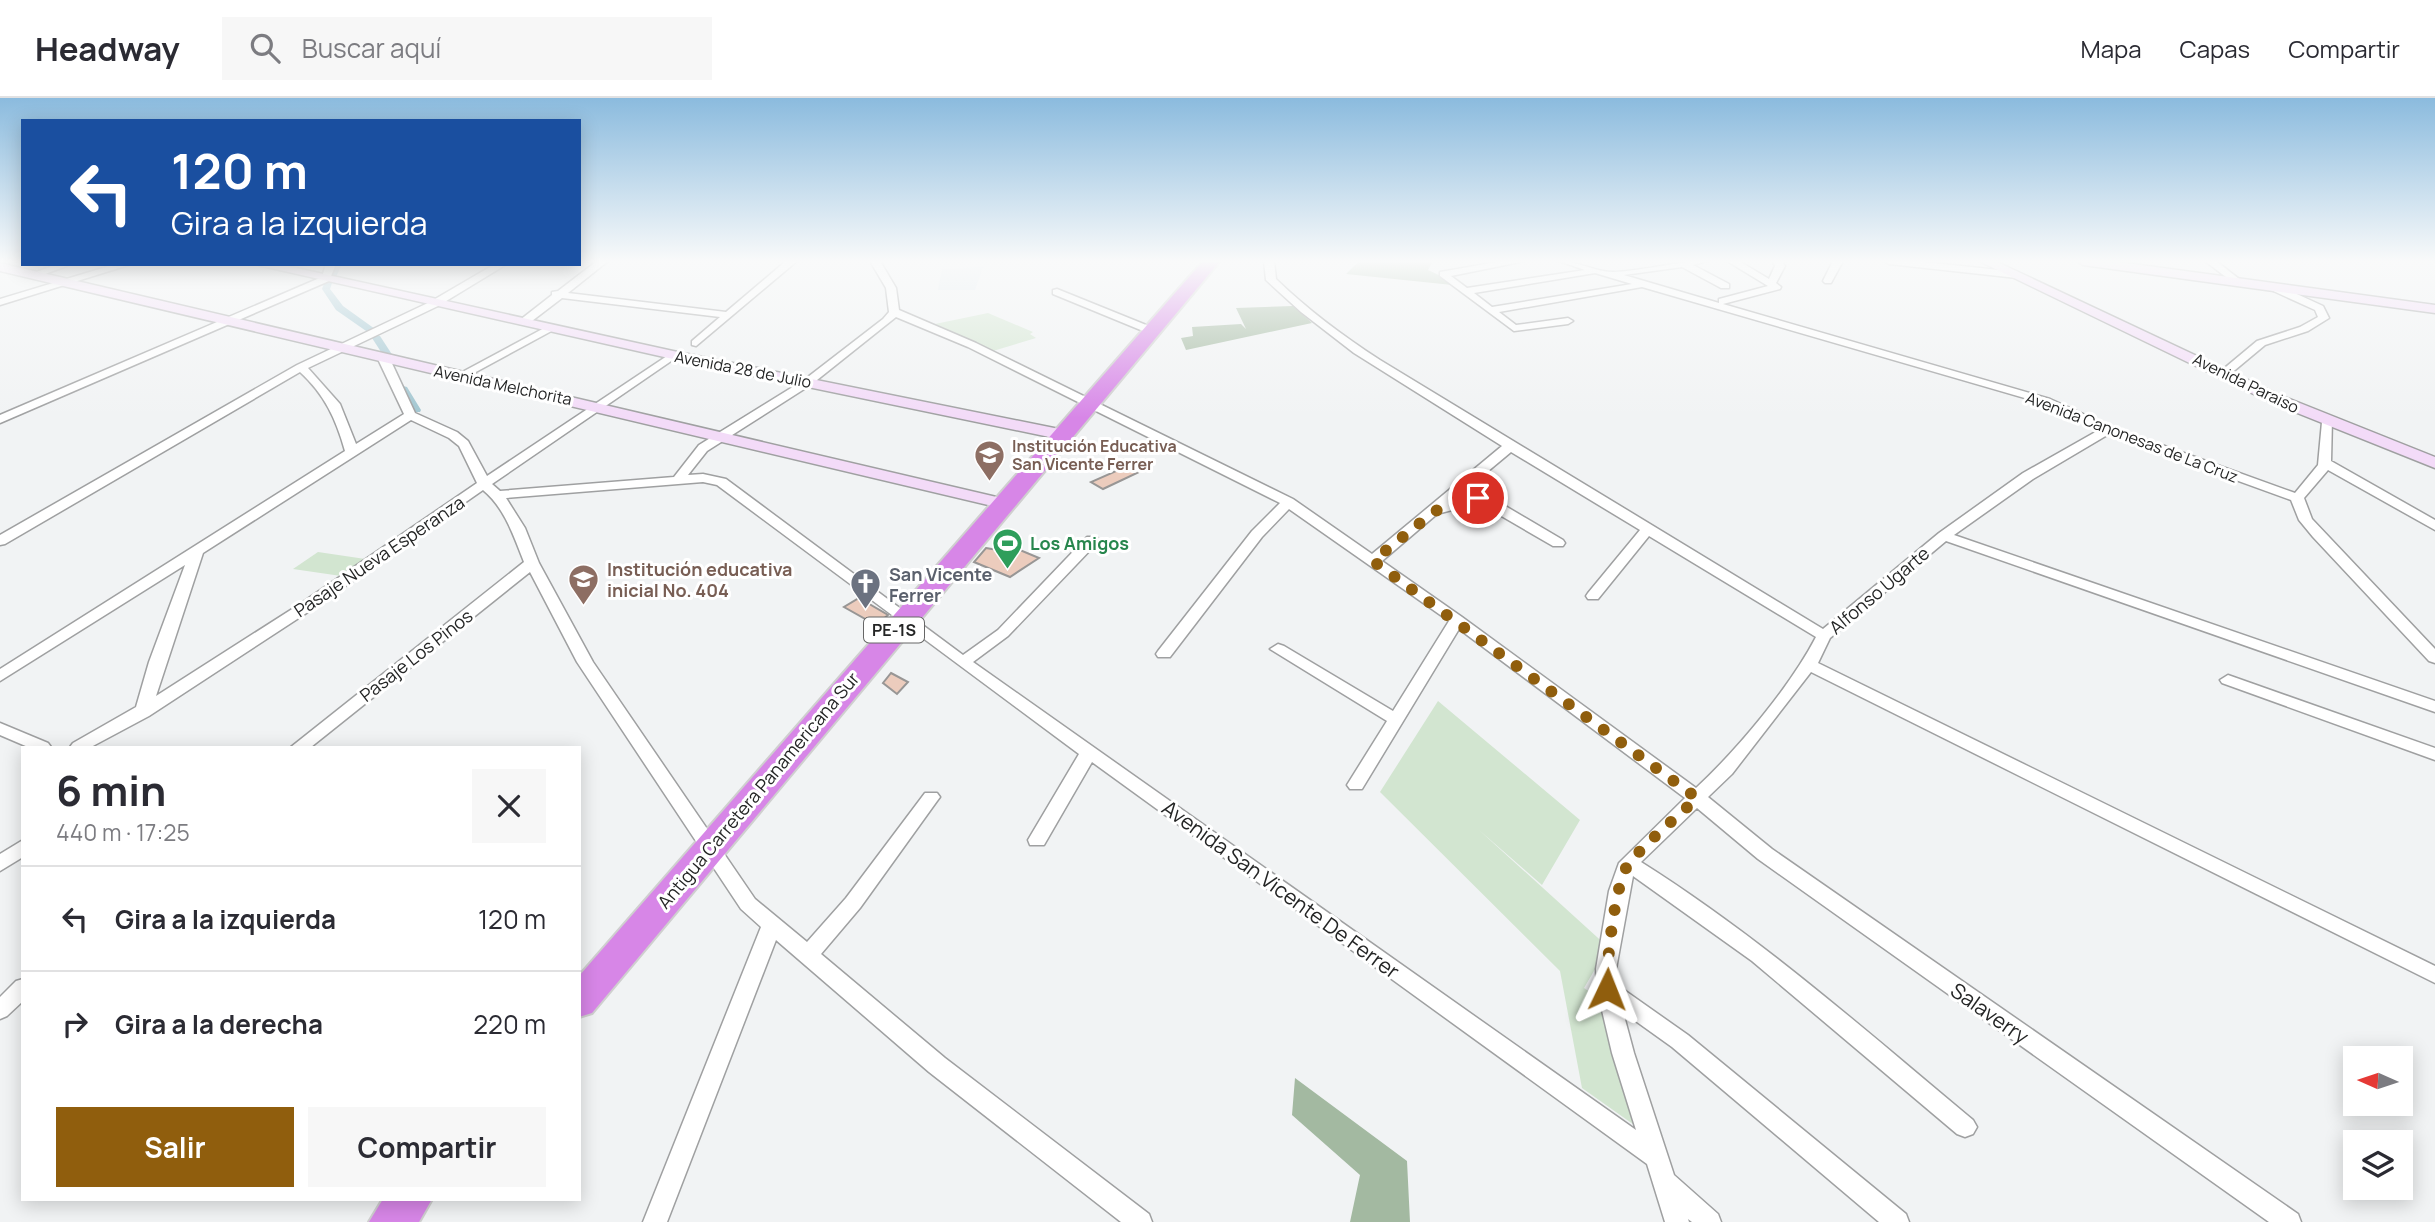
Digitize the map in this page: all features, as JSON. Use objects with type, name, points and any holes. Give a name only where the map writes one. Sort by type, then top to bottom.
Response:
[{"type":"highway","name":"Antigua Carretera Panamericana Sur","points":[[581,1000],[1167,313]]},
{"type":"highway","points":[[391,1222],[409,1201]]},
{"type":"main road","name":"Avenida Melchorita","points":[[188,313],[337,349],[383,357],[459,377],[595,405],[1005,504]]},
{"type":"main road","name":"Avenida 28 de Julio","points":[[481,313],[1064,435]]},
{"type":"main road","name":"Avenida Paraiso","points":[[2099,313],[2328,422],[2435,463]]},
{"type":"street","points":[[0,419],[245,313]]},
{"type":"street","points":[[1,538],[301,367],[414,313]]},
{"type":"street","points":[[524,322],[534,313]]},
{"type":"street","points":[[713,313],[726,315]]},
{"type":"street","points":[[496,495],[676,482],[703,448],[808,382],[892,313]]},
{"type":"street","name":"Salaverry","points":[[897,313],[972,345],[1289,502],[1457,620],[1697,798],[1765,854],[2289,1222]]},
{"type":"street","points":[[1109,313],[1152,331]]},
{"type":"street","points":[[1307,313],[1414,388],[1824,636]]},
{"type":"street","points":[[1495,313],[1516,329],[1568,321]]},
{"type":"street","name":"Avenida Canonesas de La Cruz","points":[[1743,313],[2046,401],[2108,430],[2297,498]]},
{"type":"street","points":[[2225,373],[2261,343],[2304,329],[2324,318],[2322,313]]},
{"type":"street","points":[[696,343],[726,315]]},
{"type":"street","points":[[459,377],[552,328]]},
{"type":"street","name":"Pasaje Nueva Esperanza","points":[[81,746],[143,712],[484,484],[595,405],[673,355]]},
{"type":"street","points":[[383,357],[410,415],[453,435],[464,444],[484,484],[496,495],[518,528],[532,564],[585,662],[748,904],[937,1065],[1140,1222]]},
{"type":"street","points":[[301,367],[327,390],[346,428],[351,450]]},
{"type":"street","points":[[0,676],[196,553],[351,450],[410,415]]},
{"type":"street","points":[[2328,422],[2325,463],[2297,498],[2306,520],[2435,657]]},
{"type":"street","name":"Alfonso Ugarte","points":[[1628,863],[1726,770],[1809,665],[1824,636],[1944,536],[2028,476],[2108,430]]},
{"type":"street","points":[[1373,561],[1510,446]]},
{"type":"street","points":[[2325,463],[2435,526]]},
{"type":"street","name":"Avenida San Vicente De Ferrer","points":[[676,482],[703,478],[721,482],[963,662],[1660,1170],[1709,1222]]},
{"type":"street","points":[[1435,511],[1460,506],[1472,499],[1485,500],[1558,543]]},
{"type":"street","points":[[1164,654],[1257,534],[1289,502]]},
{"type":"street","points":[[1593,596],[1648,529]]},
{"type":"street","points":[[1944,536],[2435,707]]},
{"type":"street","points":[[963,662],[1003,633],[1092,540]]},
{"type":"street","points":[[143,712],[157,662],[196,553]]},
{"type":"street","name":"Pasaje Los Pinos","points":[[301,746],[532,564]]},
{"type":"street","points":[[1356,785],[1457,620]]},
{"type":"street","points":[[1278,649],[1396,720]]},
{"type":"street","points":[[1809,665],[2435,975]]},
{"type":"street","points":[[2228,680],[2435,754]]},
{"type":"street","points":[[0,728],[40,746]]},
{"type":"street","points":[[1037,839],[1089,752]]},
{"type":"street","points":[[807,956],[853,903],[931,797]]},
{"type":"street","points":[[0,864],[21,848]]},
{"type":"street","points":[[1677,1222],[1623,1053],[1607,989],[1606,969],[1619,891],[1628,863],[1676,892],[1749,949],[1965,1127]]},
{"type":"street","points":[[655,1222],[772,925]]},
{"type":"street","points":[[0,1010],[21,989]]},
{"type":"street","points":[[1607,989],[1680,1041],[1897,1222]]},
{"type":"green space","points":[[989,313],[1033,332],[1030,334],[1036,338],[993,351],[935,324]]},
{"type":"green space","points":[[1239,313],[1301,313],[1312,323],[1186,350],[1181,338],[1193,336],[1192,327],[1241,324],[1246,329]]},
{"type":"green space","points":[[318,552],[372,560],[348,577],[293,569]]},
{"type":"green space","points":[[1438,701],[1580,820],[1542,885],[1479,830],[1608,947],[1584,988],[1616,1010],[1654,1139],[1582,1088],[1560,971],[1380,792]]},
{"type":"green space","points":[[1295,1078],[1407,1161],[1410,1222],[1350,1222],[1360,1175],[1292,1115]]},
{"type":"building","points":[[1125,467],[1137,473],[1103,489],[1091,482]]},
{"type":"building","name":"Los Amigos","points":[[986,548],[1009,552],[1020,550],[1039,558],[1010,577],[974,562]]},
{"type":"building","name":"San Vicente Ferrer","points":[[859,598],[888,615],[876,625],[844,607]]},
{"type":"building","points":[[891,673],[908,682],[897,694],[883,683]]},
{"type":"waterway","points":[[347,313],[372,331]]},
{"type":"waterway","points":[[377,338],[388,356]]},
{"type":"waterway","points":[[403,389],[416,410]]},
{"type":"place","name":"Institución Educativa San Vicente Ferrer","points":[[989,482]]},
{"type":"place","name":"Los Amigos","points":[[1007,570]]},
{"type":"place","name":"Institución educativa inicial No. 404","points":[[584,606]]},
{"type":"place","name":"San Vicente Ferrer","points":[[866,611]]},
{"type":"route","points":[[1478,498],[1460,506],[1435,511],[1373,561],[1697,798],[1628,863],[1619,891],[1606,969],[1607,989]]}]
